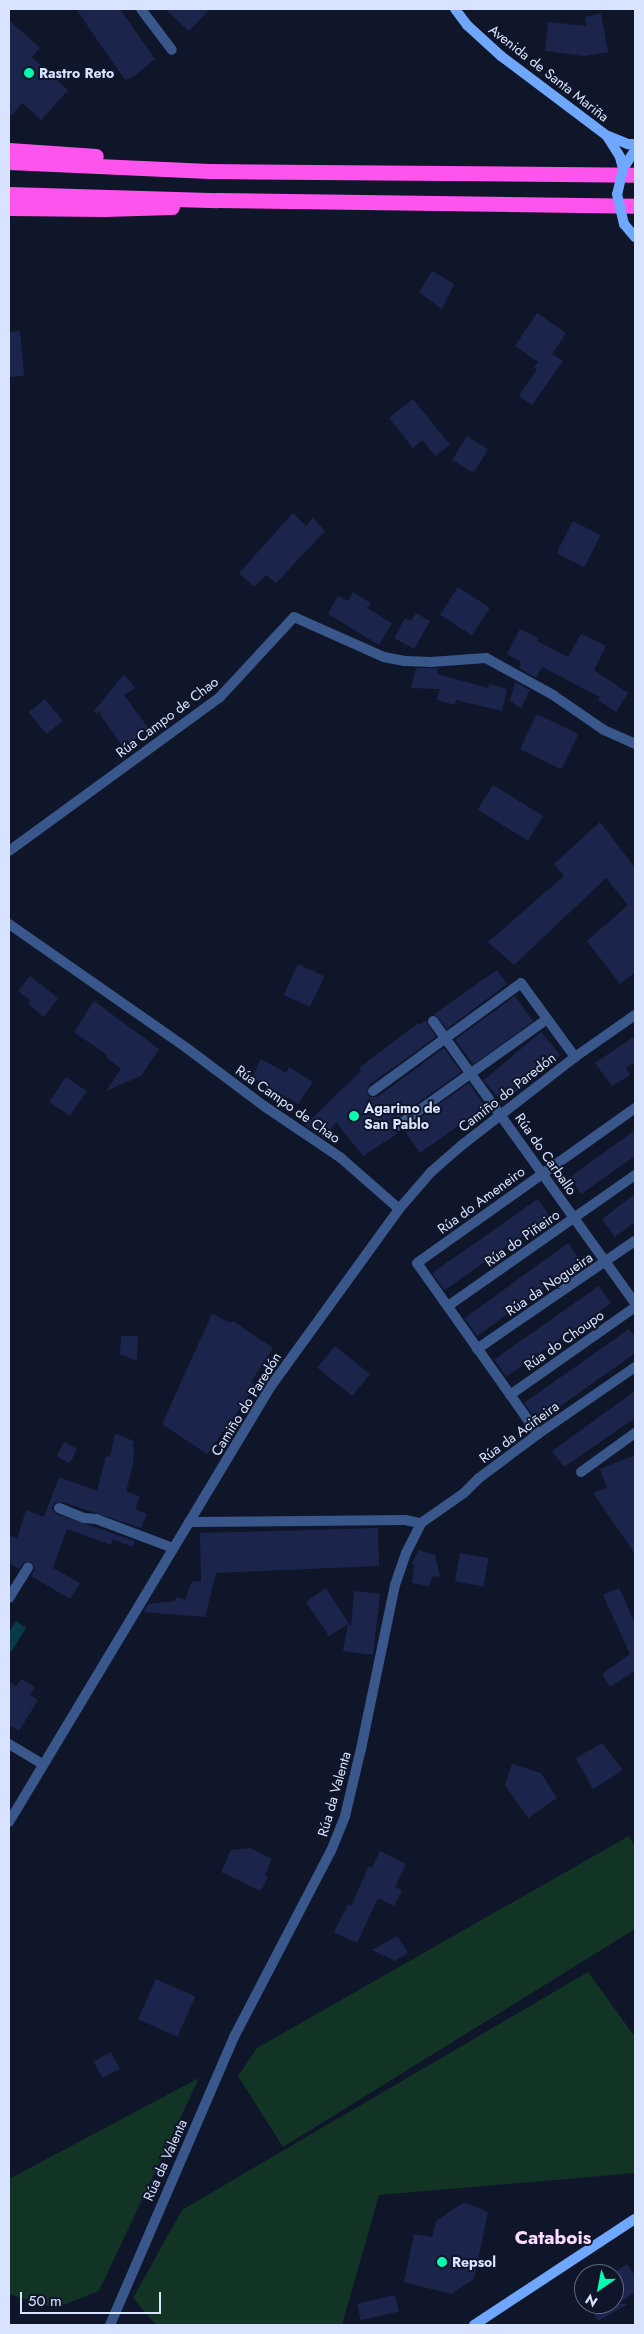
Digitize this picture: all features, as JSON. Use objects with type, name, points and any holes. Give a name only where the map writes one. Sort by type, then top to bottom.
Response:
[{"type":"highway","points":[[9,150],[141,160],[209,170]]},
{"type":"highway","points":[[9,162],[209,170],[629,172]]},
{"type":"highway","points":[[9,194],[217,200],[635,206]]},
{"type":"highway","points":[[9,208],[147,209],[217,200]]},
{"type":"street","points":[[141,9],[172,50]]},
{"type":"street","name":"Avenida de Santa Mariña","points":[[455,9],[467,25],[501,56],[607,136],[628,144],[635,144]]},
{"type":"street","name":"Avenida de Santa Mariña","points":[[607,136],[629,172]]},
{"type":"street","points":[[635,150],[629,172],[617,194],[624,224],[635,237]]},
{"type":"street","name":"Rúa Campo de Chao","points":[[9,851],[219,698],[294,617],[384,657],[405,661],[431,662],[486,658],[553,695],[604,730],[635,744]]},
{"type":"street","name":"Rúa Campo de Chao","points":[[9,924],[172,1037],[264,1106],[341,1158],[400,1209]]},
{"type":"street","name":"Camiño do Paredón","points":[[373,1091],[521,983],[575,1057]]},
{"type":"street","name":"Camiño do Paredón","points":[[9,1822],[42,1764],[271,1386],[400,1209],[431,1172],[501,1114],[575,1057],[635,1015]]},
{"type":"street","points":[[397,1126],[547,1018]]},
{"type":"street","name":"Rúa do Carballo","points":[[433,1022],[501,1114],[635,1303]]},
{"type":"street","name":"Rúa do Ameneiro","points":[[448,1306],[417,1263],[635,1108]]},
{"type":"street","name":"Rúa do Piñeiro","points":[[448,1306],[635,1175]]},
{"type":"street","name":"Rúa da Nogueira","points":[[477,1349],[635,1241]]},
{"type":"street","points":[[448,1306],[538,1434]]},
{"type":"street","name":"Rúa do Choupo","points":[[510,1395],[635,1307]]},
{"type":"street","name":"Rúa da Aciñeira","points":[[421,1523],[464,1493],[479,1478],[538,1434],[635,1367]]},
{"type":"street","points":[[580,1472],[635,1433]]},
{"type":"street","points":[[59,1508],[84,1518],[96,1519],[173,1548]]},
{"type":"street","points":[[189,1522],[405,1520],[421,1523]]},
{"type":"street","name":"Rúa da Valenta","points":[[110,2325],[234,2037],[331,1851],[345,1816],[395,1585],[406,1553],[421,1523]]},
{"type":"street","points":[[9,1598],[28,1568]]},
{"type":"street","points":[[9,1744],[42,1764]]},
{"type":"street","points":[[474,2325],[635,2219]]},
{"type":"green space","points":[[629,1836],[635,1847],[635,1929],[283,2147],[238,2076],[257,2048]]},
{"type":"green space","points":[[588,1972],[635,2037],[635,2173],[379,2195],[342,2325],[156,2325],[133,2298],[182,2210]]},
{"type":"green space","points":[[199,2078],[99,2291],[55,2308],[9,2294],[9,2179]]},
{"type":"water","points":[[16,1621],[26,1628],[11,1652],[9,1651],[9,1632]]},
{"type":"building","points":[[76,9],[120,9],[155,59],[134,76],[125,80]]},
{"type":"building","points":[[165,9],[210,9],[189,31]]},
{"type":"building","points":[[601,13],[608,52],[585,56],[545,51],[548,22],[587,26],[585,17]]},
{"type":"building","name":"Rastro Reto","points":[[9,20],[40,48],[32,57],[68,90],[41,120],[22,103],[9,118]]},
{"type":"building","points":[[432,271],[454,284],[442,309],[419,292]]},
{"type":"building","points":[[537,313],[566,333],[552,354],[563,361],[532,405],[519,396],[537,369],[534,368],[538,362],[515,346]]},
{"type":"building","points":[[20,331],[24,376],[9,377],[9,332]]},
{"type":"building","points":[[413,399],[450,445],[435,456],[422,440],[413,448],[389,418]]},
{"type":"building","points":[[467,436],[488,449],[473,473],[452,460]]},
{"type":"building","points":[[293,513],[306,526],[313,518],[325,531],[276,583],[266,575],[254,587],[239,573]]},
{"type":"building","points":[[573,521],[601,535],[584,567],[557,553]]},
{"type":"building","points":[[458,587],[490,608],[472,635],[440,615]]},
{"type":"building","points":[[353,592],[371,603],[367,608],[392,623],[379,645],[328,614],[338,596],[348,601]]},
{"type":"building","points":[[416,613],[430,621],[414,649],[394,638],[405,618],[411,621]]},
{"type":"building","points":[[520,629],[538,638],[537,641],[568,657],[581,634],[606,646],[594,670],[628,693],[616,712],[598,700],[600,697],[542,667],[536,678],[519,668],[521,662],[507,654]]},
{"type":"building","points":[[416,668],[438,668],[437,674],[488,688],[489,684],[507,689],[502,711],[456,700],[455,705],[437,700],[440,689],[411,688]]},
{"type":"building","points":[[124,674],[135,688],[124,695],[149,729],[124,748],[101,716],[100,711],[96,714],[94,711]]},
{"type":"building","points":[[515,682],[530,690],[521,708],[510,701]]},
{"type":"building","points":[[45,699],[63,721],[46,734],[29,712]]},
{"type":"building","points":[[537,714],[578,734],[561,769],[520,749]]},
{"type":"building","points":[[493,785],[543,816],[528,841],[478,810]]},
{"type":"building","points":[[600,822],[635,868],[635,972],[620,984],[587,941],[628,905],[606,878],[514,965],[488,942],[564,876],[554,864]]},
{"type":"building","points":[[298,964],[324,976],[310,1007],[284,995]]},
{"type":"building","points":[[497,970],[507,984],[447,1029],[434,1014]]},
{"type":"building","points":[[30,976],[58,998],[44,1017],[28,1004],[31,1001],[18,991]]},
{"type":"building","points":[[515,996],[533,1021],[473,1065],[455,1039]]},
{"type":"building","points":[[94,1001],[159,1049],[141,1076],[106,1091],[121,1069],[106,1057],[107,1055],[74,1032]]},
{"type":"building","points":[[426,1020],[436,1037],[369,1085],[367,1095],[377,1097],[444,1048],[461,1072],[393,1121],[391,1130],[398,1133],[363,1156],[336,1122],[325,1139],[305,1125],[361,1071],[359,1068],[418,1023],[420,1025]]},
{"type":"building","points":[[541,1032],[560,1055],[503,1103],[484,1080]]},
{"type":"building","points":[[635,1036],[635,1062],[626,1068],[630,1075],[612,1086],[595,1063]]},
{"type":"building","points":[[261,1059],[286,1073],[289,1067],[313,1082],[298,1104],[252,1077]]},
{"type":"building","points":[[66,1077],[87,1091],[70,1116],[49,1102]]},
{"type":"building","points":[[469,1083],[486,1107],[420,1153],[403,1129]]},
{"type":"building","points":[[635,1130],[635,1156],[581,1194],[570,1177]]},
{"type":"building","points":[[635,1194],[635,1222],[615,1237],[602,1219]]},
{"type":"building","points":[[538,1199],[550,1216],[444,1290],[432,1273]]},
{"type":"building","points":[[568,1243],[581,1261],[477,1336],[464,1318]]},
{"type":"building","points":[[599,1286],[611,1303],[506,1377],[494,1359]]},
{"type":"building","points":[[212,1314],[231,1323],[233,1321],[273,1348],[251,1382],[256,1386],[207,1454],[162,1424]]},
{"type":"building","points":[[629,1329],[635,1337],[635,1353],[538,1422],[524,1403]]},
{"type":"building","points":[[121,1336],[138,1336],[137,1361],[120,1354]]},
{"type":"building","points":[[335,1346],[370,1374],[352,1396],[317,1368]]},
{"type":"building","points":[[635,1391],[635,1418],[564,1467],[552,1451]]},
{"type":"building","points":[[115,1434],[134,1441],[132,1446],[134,1447],[134,1462],[126,1491],[140,1497],[135,1509],[147,1514],[141,1528],[62,1502],[54,1503],[52,1509],[56,1514],[135,1541],[133,1547],[113,1539],[111,1545],[67,1529],[53,1568],[80,1583],[70,1599],[31,1576],[35,1568],[31,1562],[24,1562],[19,1569],[9,1563],[9,1535],[17,1539],[26,1510],[44,1517],[59,1477],[97,1491],[106,1456],[110,1457]]},
{"type":"building","points":[[64,1442],[77,1449],[70,1463],[56,1456]]},
{"type":"building","points":[[635,1455],[635,1554],[593,1493],[607,1488],[600,1469]]},
{"type":"building","points":[[378,1528],[379,1566],[216,1573],[205,1617],[143,1612],[148,1604],[175,1601],[176,1597],[185,1600],[192,1581],[201,1582],[200,1533]]},
{"type":"building","points":[[419,1550],[435,1555],[440,1577],[433,1576],[429,1586],[412,1583],[414,1566],[412,1563]]},
{"type":"building","points":[[460,1553],[489,1558],[484,1587],[455,1582]]},
{"type":"building","points":[[326,1588],[351,1627],[354,1591],[380,1594],[373,1655],[343,1651],[348,1624],[329,1636],[306,1602]]},
{"type":"building","points":[[619,1588],[635,1623],[635,1671],[610,1687],[602,1674],[630,1654],[603,1595]]},
{"type":"building","points":[[21,1679],[35,1687],[30,1695],[38,1700],[19,1731],[9,1725],[9,1682],[16,1686]]},
{"type":"building","points":[[602,1743],[623,1770],[593,1789],[576,1758]]},
{"type":"building","points":[[512,1764],[541,1773],[557,1798],[528,1818],[505,1785]]},
{"type":"building","points":[[250,1848],[272,1859],[265,1875],[268,1877],[261,1891],[221,1872],[231,1850]]},
{"type":"building","points":[[380,1851],[406,1864],[395,1887],[402,1890],[394,1906],[378,1898],[357,1943],[334,1932],[348,1904],[351,1906],[369,1866],[372,1867]]},
{"type":"building","points":[[397,1936],[408,1953],[395,1961],[372,1950]]},
{"type":"building","points":[[156,1979],[195,1996],[177,2037],[138,2019]]},
{"type":"building","points":[[111,2052],[120,2069],[102,2078],[93,2061]]},
{"type":"building","points":[[464,2202],[488,2212],[474,2279],[451,2294],[404,2282],[414,2234],[432,2237],[436,2221]]},
{"type":"building","points":[[627,2264],[635,2276],[635,2292],[624,2299],[624,2266]]},
{"type":"building","points":[[395,2295],[399,2312],[361,2320],[357,2304]]},
{"type":"building","points":[[593,2314],[610,2314],[598,2321]]},
{"type":"place","name":"Rastro Reto","points":[[29,73]]},
{"type":"place","name":"Agarimo de San Pablo","points":[[354,1116]]},
{"type":"place","name":"Repsol","points":[[442,2262]]},
{"type":"district","name":"Catabois","points":[[553,2238]]}]
